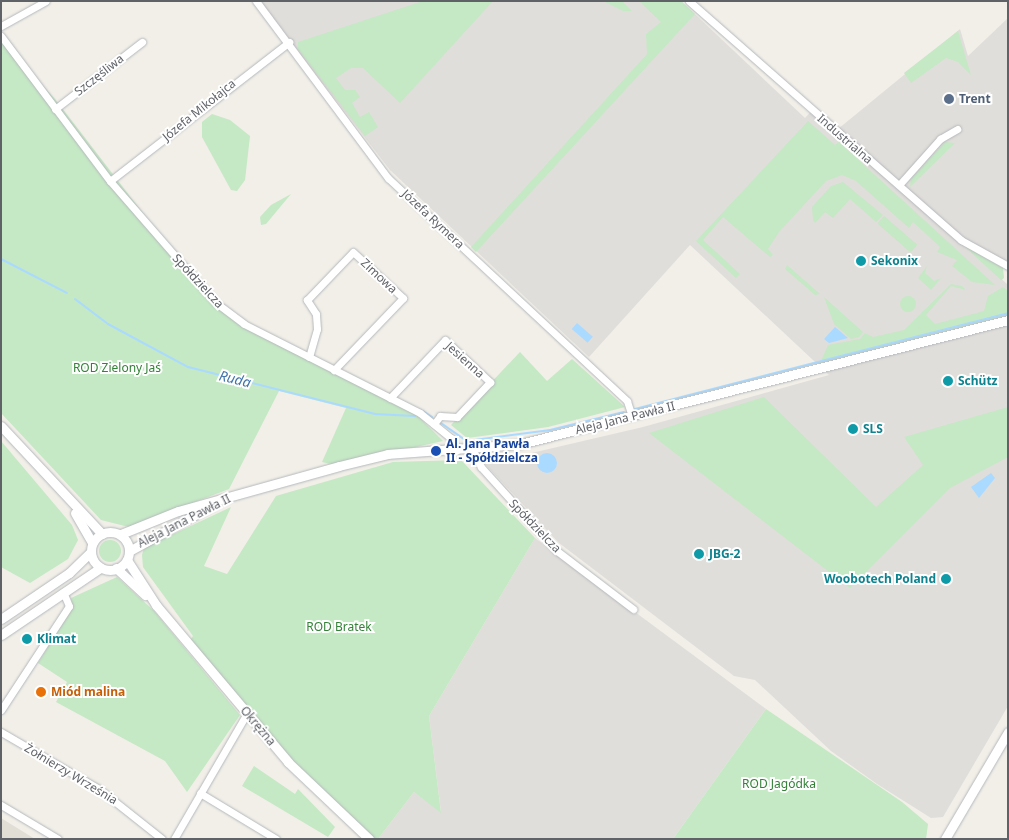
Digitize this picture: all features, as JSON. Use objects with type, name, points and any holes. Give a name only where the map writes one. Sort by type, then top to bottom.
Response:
[{"type":"street","points":[[1,26],[46,1]]},
{"type":"street","name":"Józefa Rymera","points":[[256,1],[289,42],[388,178],[627,401],[632,416]]},
{"type":"street","name":"Industrialna","points":[[689,1],[961,240],[1008,266]]},
{"type":"street","name":"Spółdzielcza","points":[[1,36],[110,181],[228,314],[390,398],[434,424],[451,438],[456,451]]},
{"type":"street","name":"Szczęśliwa","points":[[56,109],[142,42]]},
{"type":"street","name":"Józefa Mikołajca","points":[[110,181],[289,42]]},
{"type":"street","points":[[898,185],[940,139],[957,129]]},
{"type":"street","name":"Zimowa","points":[[309,357],[317,329],[316,314],[307,300],[353,252],[403,298],[334,370]]},
{"type":"street","name":"Aleja Jana Pawła II","points":[[121,534],[238,493],[388,454],[474,450],[632,416],[1008,320]]},
{"type":"street","name":"Jesienna","points":[[390,398],[445,340],[490,382],[457,417],[440,416],[434,424]]},
{"type":"street","points":[[1,426],[70,504],[102,534]]},
{"type":"street","name":"Spółdzielcza","points":[[474,450],[481,467],[545,539],[633,609]]},
{"type":"street","name":"Aleja Jana Pawła II","points":[[131,550],[139,542],[238,493]]},
{"type":"street","points":[[1,619],[69,573],[90,553],[92,542],[70,504]]},
{"type":"street","points":[[1,634],[100,568],[116,568],[127,560],[131,550],[121,534],[102,534],[92,542]]},
{"type":"street","points":[[90,553],[100,568]]},
{"type":"street","name":"Okrężna","points":[[127,560],[156,605]]},
{"type":"street","name":"Okrężna","points":[[116,568],[156,605],[288,762],[369,839]]},
{"type":"street","points":[[1,710],[69,606],[63,592]]},
{"type":"street","points":[[174,839],[247,713]]},
{"type":"street","name":"Żołnierzy Września","points":[[1,732],[99,789],[162,839]]},
{"type":"street","points":[[945,839],[1008,732]]},
{"type":"street","points":[[200,793],[276,839]]},
{"type":"street","points":[[1,805],[58,839]]},
{"type":"shaded area","points":[[259,1],[681,1],[805,118],[815,107],[838,129],[960,29],[968,56],[1008,18],[1008,262],[961,237],[927,207],[1008,285],[1008,706],[943,817],[931,818],[877,784],[831,751],[755,680],[734,676],[559,543],[485,464],[643,427],[829,375],[690,245],[589,357],[390,170]]},
{"type":"shaded area","points":[[535,538],[766,709],[673,839],[378,839],[414,792],[441,812],[429,716]]},
{"type":"shaded area","points":[[1,818],[35,839],[1,839]]},
{"type":"green space","points":[[423,1],[493,1],[400,103],[363,68],[351,68],[336,78],[345,90],[355,90],[360,97],[352,103],[360,117],[369,112],[378,127],[365,136],[298,49],[298,42]]},
{"type":"green space","points":[[603,1],[622,1],[632,11],[623,11]]},
{"type":"green space","points":[[639,1],[681,1],[695,14],[476,252],[471,247],[647,54],[646,34],[661,22]]},
{"type":"green space","points":[[958,31],[971,75],[958,62],[946,58],[911,83],[904,73]]},
{"type":"green space","name":"ROD Zielony Jaś","points":[[1,39],[55,99],[216,308],[418,416],[443,441],[335,465],[322,462],[346,408],[279,391],[229,489],[129,527],[101,520],[1,413]]},
{"type":"green space","points":[[212,114],[230,120],[250,136],[245,180],[237,191],[231,190],[202,137],[202,122]]},
{"type":"green space","points":[[808,121],[835,145],[839,142],[995,285],[972,282],[952,266],[957,260],[937,252],[940,247],[913,222],[909,228],[856,181],[842,175],[826,181],[779,232],[768,249],[773,255],[770,257],[723,217],[703,240],[740,274],[736,278],[696,241]]},
{"type":"green space","points":[[945,142],[955,143],[910,187],[911,179]]},
{"type":"green space","points":[[843,182],[883,215],[876,222],[850,199],[833,218],[825,212],[815,223],[812,207],[831,186]]},
{"type":"green space","points":[[291,194],[266,224],[261,225],[260,217],[271,205]]},
{"type":"green space","points":[[884,216],[917,245],[911,252],[877,224]]},
{"type":"green space","points":[[964,246],[1003,268],[1004,278],[1001,280]]},
{"type":"green space","points":[[787,265],[820,294],[815,295],[785,269]]},
{"type":"green space","points":[[927,266],[925,273],[934,281],[941,278],[931,290],[918,278]]},
{"type":"green space","points":[[951,284],[962,286],[966,290],[951,286],[926,315],[935,324],[984,311],[988,296],[1003,287],[1008,291],[1008,315],[820,363],[828,345],[860,339],[865,333],[873,337],[904,330]]},
{"type":"green space","points":[[908,296],[914,298],[916,304],[914,310],[908,312],[902,310],[900,304],[902,298]]},
{"type":"green space","points":[[824,297],[863,332],[859,337],[851,339],[834,324]]},
{"type":"green space","points":[[520,352],[547,381],[572,359],[625,407],[548,427],[467,438],[451,425]]},
{"type":"green space","points":[[764,397],[876,507],[923,465],[904,437],[1008,407],[1008,457],[950,488],[850,588],[649,433]]},
{"type":"green space","points":[[1,441],[72,525],[78,540],[68,559],[30,583],[1,567]]},
{"type":"green space","name":"ROD Bratek","points":[[461,460],[535,538],[429,716],[441,813],[414,792],[378,839],[369,839],[288,762],[188,644],[193,636],[143,567],[142,555],[144,548],[231,507],[204,566],[227,574],[276,496],[393,462]]},
{"type":"green space","points":[[110,540],[118,543],[121,551],[118,559],[110,562],[102,559],[99,551],[102,543]]},
{"type":"green space","points":[[117,577],[154,611],[240,715],[187,792],[165,761],[56,702],[67,682],[38,663],[72,608],[71,598]]},
{"type":"green space","name":"ROD Jagódka","points":[[766,709],[902,802],[928,824],[926,839],[673,839]]},
{"type":"green space","points":[[254,766],[295,794],[298,789],[335,827],[328,837],[242,786]]},
{"type":"water","points":[[577,323],[593,337],[588,343],[572,329]]},
{"type":"water","points":[[835,327],[848,338],[829,343],[824,339]]},
{"type":"water","points":[[547,453],[554,456],[557,463],[554,470],[547,473],[540,470],[537,463],[540,456]]},
{"type":"water","points":[[991,473],[995,478],[979,498],[971,487]]},
{"type":"waterway","name":"Ruda","points":[[1,259],[67,293]]},
{"type":"waterway","name":"Ruda","points":[[75,299],[108,324],[188,367],[375,414],[415,416]]},
{"type":"waterway","points":[[635,409],[1008,313]]},
{"type":"waterway","points":[[423,411],[432,417]]},
{"type":"waterway","points":[[441,423],[467,441],[550,430],[624,412]]},
{"type":"place","name":"Trent","points":[[949,99]]},
{"type":"place","name":"Sekonix","points":[[861,261]]},
{"type":"place","name":"Schütz","points":[[948,381]]},
{"type":"place","name":"SLS","points":[[853,429]]},
{"type":"place","name":"Al. Jana Pawła II - Spółdzielcza","points":[[436,451]]},
{"type":"place","name":"JBG-2","points":[[699,554]]},
{"type":"place","name":"Woobotech Poland","points":[[946,579]]},
{"type":"place","name":"Klimat","points":[[27,639]]},
{"type":"place","name":"Miód malina","points":[[41,692]]}]
